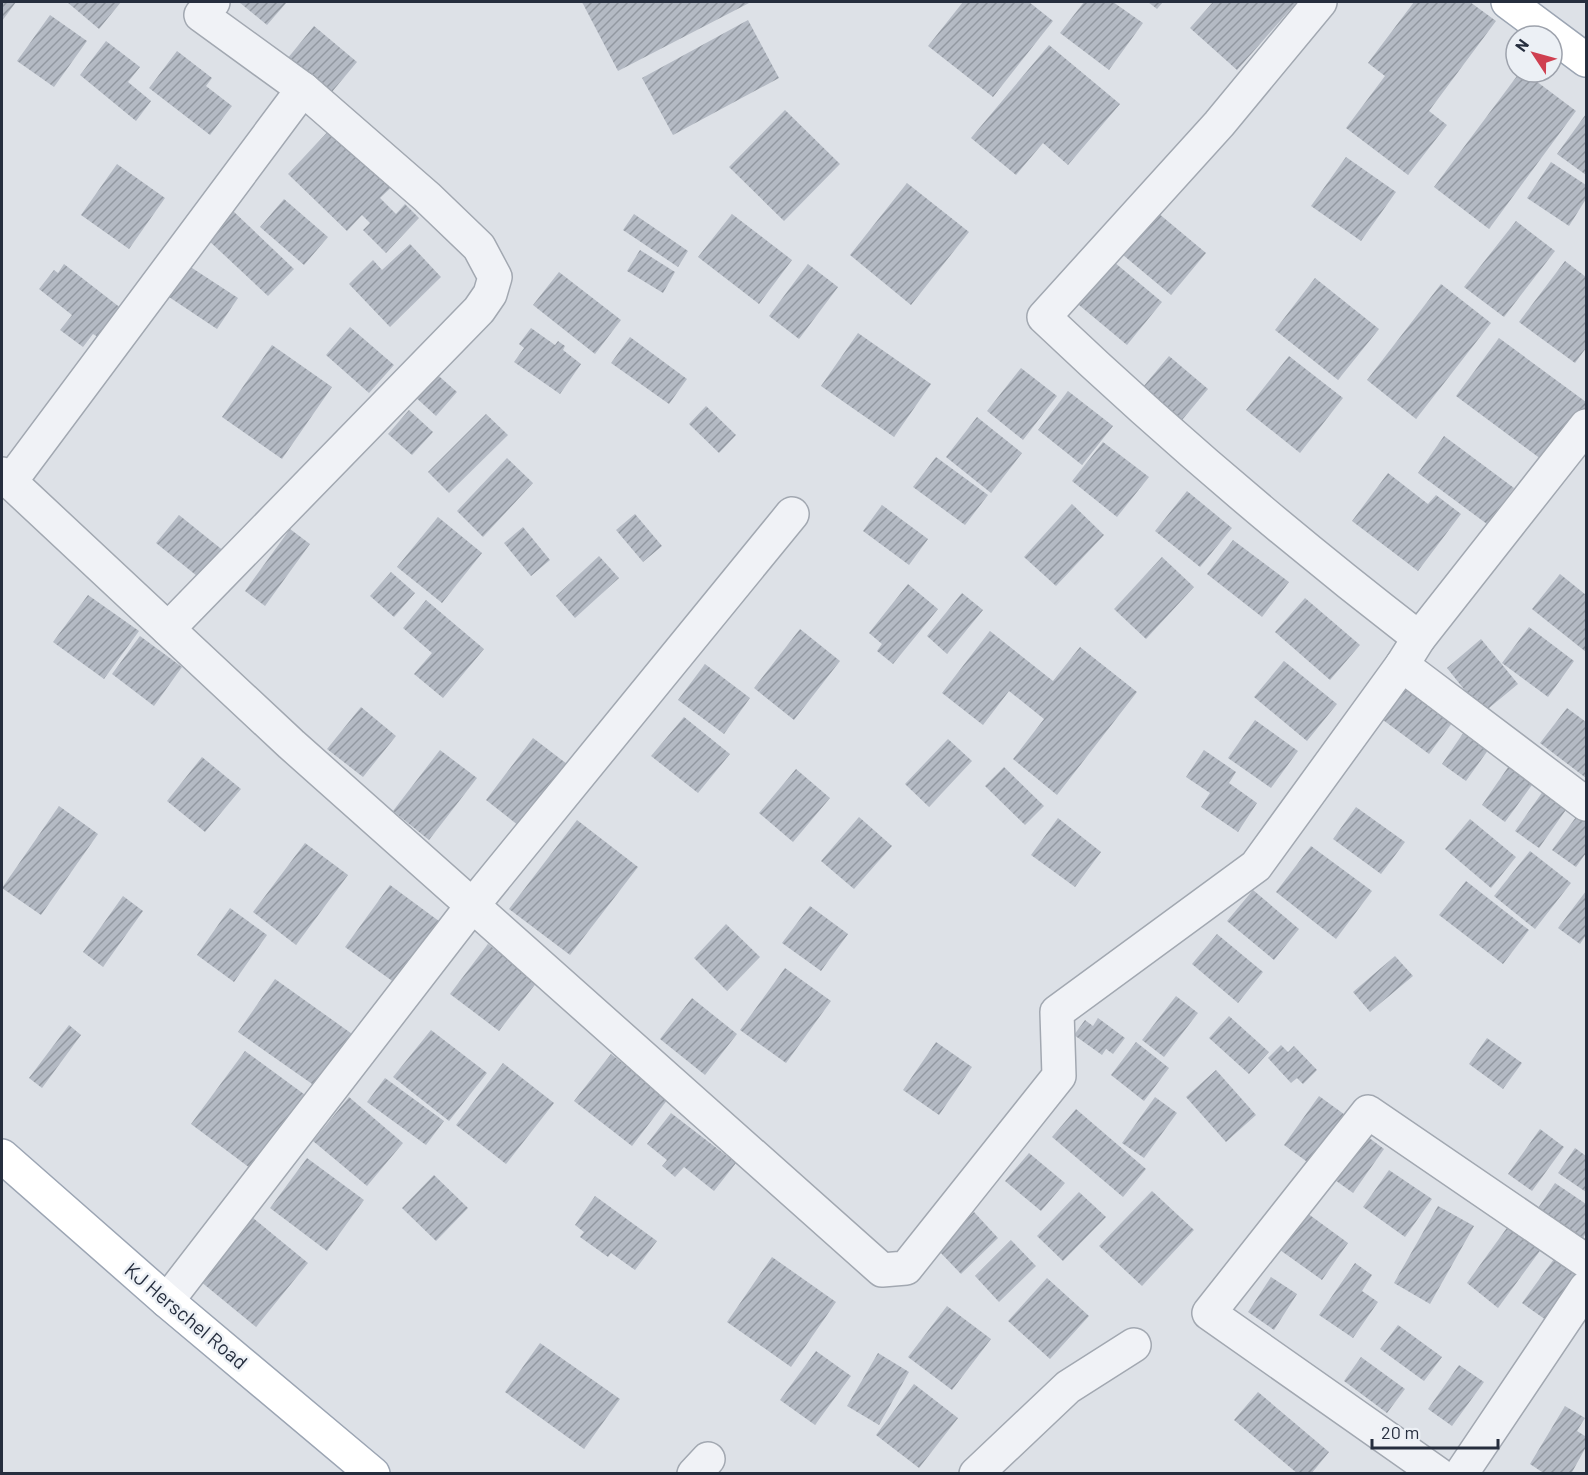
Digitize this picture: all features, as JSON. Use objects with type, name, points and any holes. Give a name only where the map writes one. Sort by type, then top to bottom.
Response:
[{"type":"main road","points":[[1508,2],[1587,60]]},
{"type":"main road","name":"KJ Herschel Road","points":[[2,1156],[167,1301],[373,1473]]},
{"type":"street","points":[[168,629],[479,310],[490,294],[495,277],[479,247],[427,197],[303,89],[201,15],[213,2]]},
{"type":"street","points":[[1320,2],[1219,124],[1044,317],[1138,406],[1290,537],[1410,651],[1587,804]]},
{"type":"street","points":[[303,89],[6,478],[291,744],[882,1270],[906,1268],[1059,1076],[1057,1012],[1257,866],[1410,651],[1587,426]]},
{"type":"street","points":[[167,1301],[472,906],[792,514]]},
{"type":"street","points":[[1438,1473],[1209,1313],[1368,1112],[1587,1261]]},
{"type":"street","points":[[1461,1473],[1587,1288]]},
{"type":"street","points":[[976,1473],[1068,1387],[1134,1345]]},
{"type":"building","points":[[2,2],[16,2],[2,21]]},
{"type":"building","points":[[67,2],[121,2],[99,29]]},
{"type":"building","points":[[239,2],[287,2],[267,25]]},
{"type":"building","points":[[582,2],[751,2],[618,71]]},
{"type":"building","points":[[963,2],[1029,2],[1053,21],[993,97],[928,46]]},
{"type":"building","points":[[1084,2],[1113,2],[1143,23],[1109,70],[1060,33]]},
{"type":"building","points":[[1148,2],[1163,2],[1157,9]]},
{"type":"building","points":[[1213,2],[1297,2],[1237,70],[1190,28]]},
{"type":"building","points":[[1414,2],[1470,2],[1496,21],[1429,111],[1447,125],[1408,175],[1346,128],[1385,76],[1368,63]]},
{"type":"building","points":[[50,15],[87,41],[54,87],[17,61]]},
{"type":"building","points":[[748,20],[779,78],[673,135],[642,78]]},
{"type":"building","points":[[314,26],[357,62],[326,99],[283,64]]},
{"type":"building","points":[[106,41],[140,67],[128,82],[151,101],[136,121],[80,75]]},
{"type":"building","points":[[1049,45],[1120,104],[1068,165],[1043,143],[1016,175],[971,138]]},
{"type":"building","points":[[177,51],[212,78],[206,86],[232,106],[210,135],[149,88]]},
{"type":"building","points":[[1511,84],[1540,84],[1576,111],[1489,229],[1434,187]]},
{"type":"building","points":[[785,110],[840,164],[784,221],[729,167]]},
{"type":"building","points":[[1586,114],[1586,175],[1557,154]]},
{"type":"building","points":[[335,124],[397,182],[380,198],[396,214],[405,204],[419,218],[386,253],[363,230],[370,223],[362,215],[347,231],[288,174]]},
{"type":"building","points":[[1346,157],[1396,192],[1361,241],[1311,206]]},
{"type":"building","points":[[1551,162],[1586,185],[1586,199],[1569,226],[1527,198]]},
{"type":"building","points":[[117,164],[165,198],[129,249],[81,215]]},
{"type":"building","points":[[907,183],[969,232],[911,305],[850,255]]},
{"type":"building","points":[[284,199],[328,237],[304,265],[260,227]]},
{"type":"building","points":[[1152,208],[1206,253],[1171,295],[1117,250]]},
{"type":"building","points":[[233,211],[294,269],[268,296],[207,239]]},
{"type":"building","points":[[634,214],[688,251],[678,267],[623,230]]},
{"type":"building","points":[[732,214],[792,260],[759,304],[698,257]]},
{"type":"building","points":[[1516,221],[1555,251],[1504,317],[1464,287]]},
{"type":"building","points":[[410,244],[441,277],[390,327],[349,284],[373,260],[382,270]]},
{"type":"building","points":[[640,250],[675,272],[663,293],[627,271]]},
{"type":"building","points":[[1108,257],[1162,302],[1127,345],[1073,300]]},
{"type":"building","points":[[1565,261],[1586,277],[1586,348],[1575,363],[1519,322]]},
{"type":"building","points":[[64,264],[122,309],[100,338],[93,334],[83,347],[60,330],[72,315],[39,289],[54,270],[58,273]]},
{"type":"building","points":[[808,264],[838,287],[799,339],[769,316]]},
{"type":"building","points":[[189,266],[238,298],[217,329],[169,297]]},
{"type":"building","points":[[559,272],[621,320],[595,354],[533,305]]},
{"type":"building","points":[[1315,278],[1379,329],[1338,380],[1275,330]]},
{"type":"building","points":[[1441,284],[1491,323],[1416,419],[1367,380]]},
{"type":"building","points":[[350,327],[394,365],[369,393],[326,355]]},
{"type":"building","points":[[531,328],[555,345],[558,341],[565,346],[563,350],[581,364],[560,394],[514,362],[524,348],[519,344]]},
{"type":"building","points":[[858,333],[931,384],[894,437],[821,386]]},
{"type":"building","points":[[630,337],[687,379],[669,404],[611,363]]},
{"type":"building","points":[[1499,338],[1586,402],[1586,407],[1545,462],[1456,396]]},
{"type":"building","points":[[272,345],[332,387],[282,459],[222,417]]},
{"type":"building","points":[[1169,356],[1208,389],[1177,426],[1138,393]]},
{"type":"building","points":[[1289,356],[1343,398],[1300,453],[1246,410]]},
{"type":"building","points":[[1021,368],[1057,396],[1023,440],[987,411]]},
{"type":"building","points":[[433,371],[457,392],[436,416],[412,394]]},
{"type":"building","points":[[1068,391],[1113,426],[1082,465],[1038,430]]},
{"type":"building","points":[[706,406],[736,435],[719,453],[689,424]]},
{"type":"building","points":[[409,410],[433,432],[412,455],[388,434]]},
{"type":"building","points":[[486,414],[508,435],[449,493],[428,472]]},
{"type":"building","points":[[977,417],[1022,453],[991,493],[946,457]]},
{"type":"building","points":[[1444,436],[1514,488],[1487,524],[1418,473]]},
{"type":"building","points":[[1103,442],[1149,477],[1117,517],[1072,481]]},
{"type":"building","points":[[936,457],[988,495],[965,525],[913,487]]},
{"type":"building","points":[[507,458],[533,483],[483,537],[457,511]]},
{"type":"building","points":[[1388,473],[1428,504],[1436,495],[1461,514],[1418,571],[1352,521]]},
{"type":"building","points":[[1187,491],[1232,528],[1200,567],[1155,531]]},
{"type":"building","points":[[1072,504],[1104,535],[1056,586],[1024,557]]},
{"type":"building","points":[[882,505],[928,539],[909,565],[863,531]]},
{"type":"building","points":[[635,514],[662,546],[643,562],[616,530]]},
{"type":"building","points":[[179,515],[225,552],[202,580],[156,543]]},
{"type":"building","points":[[438,517],[482,553],[442,603],[397,567]]},
{"type":"building","points":[[523,527],[550,560],[531,576],[504,543]]},
{"type":"building","points":[[290,529],[310,544],[265,606],[245,591]]},
{"type":"building","points":[[1233,540],[1289,582],[1262,617],[1207,574]]},
{"type":"building","points":[[599,556],[619,578],[575,618],[556,596]]},
{"type":"building","points":[[1162,557],[1194,587],[1146,639],[1114,609]]},
{"type":"building","points":[[391,572],[415,593],[394,617],[370,596]]},
{"type":"building","points":[[1560,574],[1586,595],[1586,652],[1532,609]]},
{"type":"building","points":[[908,584],[938,609],[893,664],[877,651],[882,644],[869,633]]},
{"type":"building","points":[[962,593],[983,610],[947,654],[927,636]]},
{"type":"building","points":[[88,595],[139,631],[104,679],[53,642]]},
{"type":"building","points":[[1305,598],[1360,645],[1330,680],[1275,632]]},
{"type":"building","points":[[426,600],[484,649],[443,698],[414,674],[432,653],[403,628]]},
{"type":"building","points":[[1529,627],[1574,661],[1548,697],[1502,663]]},
{"type":"building","points":[[800,629],[840,661],[794,720],[754,688]]},
{"type":"building","points":[[990,631],[1053,681],[1080,647],[1137,692],[1057,795],[1013,759],[1044,719],[1009,691],[983,725],[942,693]]},
{"type":"building","points":[[140,636],[182,667],[154,706],[112,674]]},
{"type":"building","points":[[1481,639],[1518,684],[1483,713],[1447,668]]},
{"type":"building","points":[[1284,661],[1337,704],[1307,741],[1254,697]]},
{"type":"building","points":[[705,664],[750,698],[724,734],[678,700]]},
{"type":"building","points":[[1409,685],[1455,719],[1429,754],[1383,720]]},
{"type":"building","points":[[361,707],[396,736],[363,777],[327,749]]},
{"type":"building","points":[[1567,708],[1586,722],[1586,778],[1540,743]]},
{"type":"building","points":[[684,717],[730,754],[698,793],[651,756]]},
{"type":"building","points":[[1255,720],[1298,751],[1271,788],[1228,758]]},
{"type":"building","points":[[1466,729],[1491,746],[1466,781],[1442,764]]},
{"type":"building","points":[[533,738],[571,767],[523,829],[486,800]]},
{"type":"building","points":[[948,739],[972,761],[929,807],[905,784]]},
{"type":"building","points":[[440,750],[477,778],[429,840],[393,811]]},
{"type":"building","points":[[1204,750],[1236,772],[1229,783],[1257,803],[1238,832],[1201,807],[1210,793],[1186,777]]},
{"type":"building","points":[[202,757],[241,789],[205,832],[167,801]]},
{"type":"building","points":[[1513,760],[1537,778],[1505,822],[1482,805]]},
{"type":"building","points":[[1004,767],[1044,806],[1025,825],[985,786]]},
{"type":"building","points":[[796,769],[830,798],[793,842],[759,813]]},
{"type":"building","points":[[1546,787],[1570,804],[1539,848],[1515,831]]},
{"type":"building","points":[[59,806],[98,834],[41,915],[2,888]]},
{"type":"building","points":[[1584,806],[1586,807],[1586,853],[1576,867],[1552,850]]},
{"type":"building","points":[[1356,807],[1405,842],[1381,874],[1333,839]]},
{"type":"building","points":[[859,817],[892,846],[854,889],[821,861]]},
{"type":"building","points":[[1058,818],[1101,852],[1075,887],[1031,855]]},
{"type":"building","points":[[1470,819],[1516,857],[1491,888],[1445,849]]},
{"type":"building","points":[[577,820],[638,867],[570,955],[509,909]]},
{"type":"building","points":[[305,843],[348,875],[296,945],[253,912]]},
{"type":"building","points":[[1311,846],[1372,891],[1336,939],[1276,892]]},
{"type":"building","points":[[1530,851],[1571,883],[1535,929],[1494,896]]},
{"type":"building","points":[[1466,881],[1529,930],[1503,964],[1439,915]]},
{"type":"building","points":[[390,885],[447,927],[402,988],[345,947]]},
{"type":"building","points":[[1253,890],[1299,929],[1274,960],[1227,921]]},
{"type":"building","points":[[1586,891],[1586,935],[1580,944],[1558,928]]},
{"type":"building","points":[[123,896],[143,911],[103,967],[83,952]]},
{"type":"building","points":[[810,906],[848,934],[821,971],[782,943]]},
{"type":"building","points":[[230,908],[267,935],[234,982],[197,955]]},
{"type":"building","points":[[726,924],[760,957],[727,991],[694,958]]},
{"type":"building","points":[[1217,934],[1263,972],[1238,1003],[1192,964]]},
{"type":"building","points":[[488,944],[537,982],[499,1031],[450,994]]},
{"type":"building","points":[[1395,956],[1413,976],[1370,1012],[1353,992]]},
{"type":"building","points":[[785,968],[831,1001],[786,1063],[740,1030]]},
{"type":"building","points":[[275,979],[362,1041],[325,1093],[238,1032]]},
{"type":"building","points":[[1176,996],[1198,1013],[1164,1057],[1142,1040]]},
{"type":"building","points":[[692,998],[737,1034],[705,1075],[660,1039]]},
{"type":"building","points":[[1229,1016],[1269,1052],[1249,1074],[1209,1038]]},
{"type":"building","points":[[1098,1018],[1125,1038],[1113,1054],[1106,1049],[1102,1055],[1074,1035],[1085,1020],[1093,1026]]},
{"type":"building","points":[[69,1025],[81,1035],[42,1088],[29,1078]]},
{"type":"building","points":[[431,1030],[487,1073],[449,1121],[393,1077]]},
{"type":"building","points":[[1487,1038],[1522,1063],[1503,1089],[1469,1064]]},
{"type":"building","points":[[936,1042],[972,1067],[939,1115],[903,1090]]},
{"type":"building","points":[[1136,1042],[1169,1068],[1144,1101],[1111,1075]]},
{"type":"building","points":[[1281,1045],[1288,1052],[1294,1046],[1317,1070],[1303,1084],[1297,1078],[1291,1083],[1268,1058]]},
{"type":"building","points":[[245,1051],[312,1100],[258,1174],[191,1124]]},
{"type":"building","points":[[611,1054],[668,1099],[632,1146],[574,1101]]},
{"type":"building","points":[[503,1063],[554,1103],[506,1164],[456,1125]]},
{"type":"building","points":[[1216,1070],[1256,1115],[1226,1142],[1186,1097]]},
{"type":"building","points":[[385,1078],[444,1121],[426,1145],[367,1102]]},
{"type":"building","points":[[1319,1096],[1352,1120],[1317,1169],[1284,1145]]},
{"type":"building","points":[[349,1097],[403,1143],[367,1186],[313,1141]]},
{"type":"building","points":[[1155,1097],[1177,1113],[1144,1158],[1122,1143]]},
{"type":"building","points":[[1076,1109],[1146,1169],[1123,1197],[1052,1137]]},
{"type":"building","points":[[671,1113],[736,1163],[714,1191],[684,1167],[675,1177],[662,1166],[667,1160],[647,1144]]},
{"type":"building","points":[[1540,1129],[1564,1147],[1532,1191],[1508,1174]]},
{"type":"building","points":[[1360,1131],[1384,1149],[1353,1193],[1328,1175]]},
{"type":"building","points":[[1575,1148],[1586,1156],[1586,1192],[1558,1173]]},
{"type":"building","points":[[1029,1153],[1065,1183],[1041,1211],[1005,1181]]},
{"type":"building","points":[[307,1158],[364,1200],[327,1251],[270,1208]]},
{"type":"building","points":[[1389,1170],[1432,1199],[1405,1237],[1363,1207]]},
{"type":"building","points":[[434,1175],[468,1208],[436,1241],[402,1208]]},
{"type":"building","points":[[1555,1183],[1586,1204],[1586,1233],[1583,1238],[1538,1208]]},
{"type":"building","points":[[1152,1191],[1194,1230],[1142,1286],[1099,1246]]},
{"type":"building","points":[[1079,1192],[1106,1217],[1063,1261],[1037,1236]]},
{"type":"building","points":[[595,1196],[657,1241],[635,1270],[611,1253],[608,1257],[580,1237],[584,1232],[575,1225]]},
{"type":"building","points":[[1438,1206],[1474,1226],[1430,1304],[1394,1283]]},
{"type":"building","points":[[974,1212],[998,1238],[961,1274],[937,1249]]},
{"type":"building","points":[[1307,1213],[1348,1243],[1322,1280],[1280,1250]]},
{"type":"building","points":[[252,1217],[308,1263],[256,1327],[200,1281]]},
{"type":"building","points":[[1509,1225],[1542,1248],[1498,1308],[1467,1283]]},
{"type":"building","points":[[1011,1240],[1036,1266],[999,1302],[975,1276]]},
{"type":"building","points":[[772,1257],[836,1302],[791,1367],[727,1322]]},
{"type":"building","points":[[1554,1259],[1578,1276],[1546,1320],[1522,1303]]},
{"type":"building","points":[[1355,1263],[1372,1275],[1362,1291],[1378,1302],[1353,1338],[1319,1315]]},
{"type":"building","points":[[1271,1277],[1297,1294],[1274,1330],[1248,1312]]},
{"type":"building","points":[[1047,1278],[1089,1316],[1050,1359],[1008,1321]]},
{"type":"building","points":[[947,1306],[991,1339],[952,1390],[908,1357]]},
{"type":"building","points":[[1398,1325],[1442,1357],[1424,1381],[1380,1349]]},
{"type":"building","points":[[540,1343],[620,1399],[584,1449],[505,1392]]},
{"type":"building","points":[[816,1351],[851,1376],[815,1425],[780,1400]]},
{"type":"building","points":[[878,1353],[909,1372],[879,1425],[847,1406]]},
{"type":"building","points":[[1361,1357],[1405,1389],[1387,1413],[1344,1381]]},
{"type":"building","points":[[1459,1365],[1484,1382],[1452,1426],[1428,1409]]},
{"type":"building","points":[[914,1384],[958,1418],[919,1468],[876,1435]]},
{"type":"building","points":[[1258,1392],[1329,1452],[1311,1474],[1298,1474],[1234,1420]]},
{"type":"building","points":[[1565,1406],[1585,1418],[1577,1431],[1585,1436],[1586,1447],[1571,1474],[1545,1474],[1530,1464]]}]
